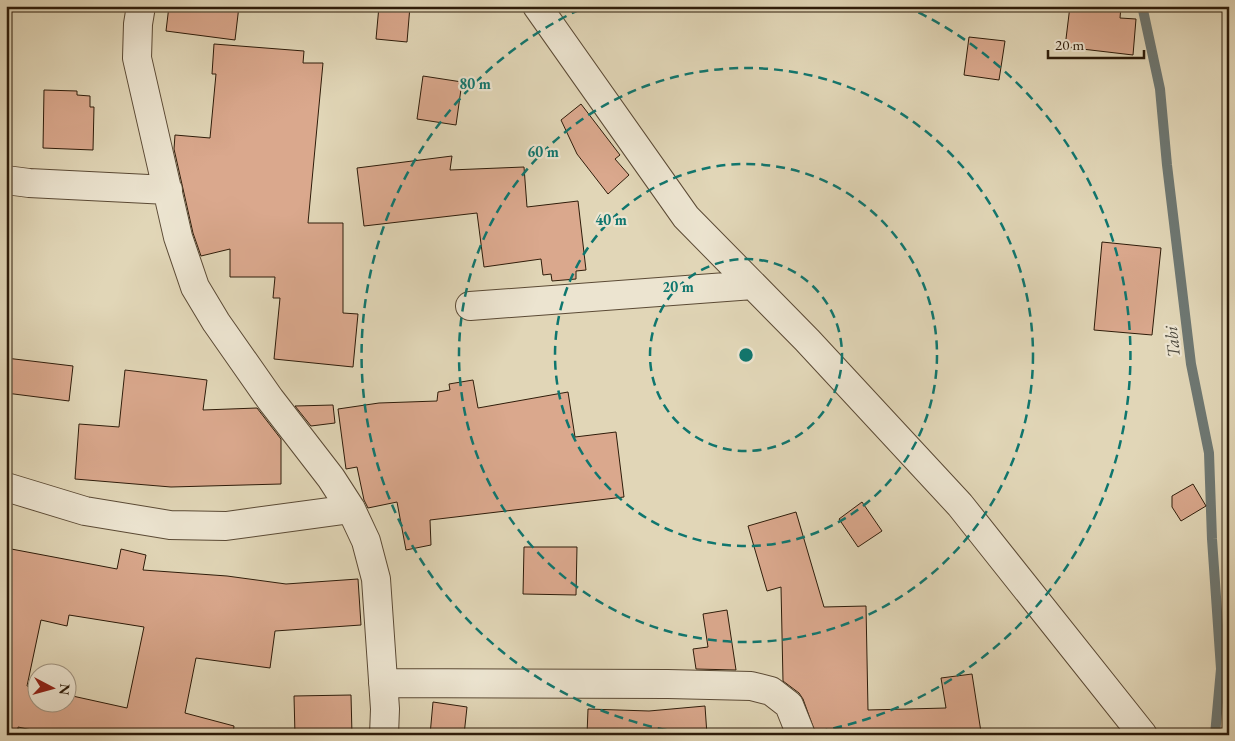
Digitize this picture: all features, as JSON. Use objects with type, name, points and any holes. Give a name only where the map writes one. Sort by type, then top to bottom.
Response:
[{"type":"street","points":[[141,6],[138,24],[138,58],[178,237],[195,287],[216,322],[270,399],[331,478],[352,509],[366,541],[376,579],[385,709],[384,735]]},
{"type":"street","points":[[537,6],[686,217],[807,340],[960,505],[1143,735]]},
{"type":"street","points":[[6,180],[29,183],[168,190]]},
{"type":"street","points":[[470,306],[753,286]]},
{"type":"street","points":[[6,487],[85,511],[170,525],[226,526],[352,509]]},
{"type":"street","points":[[383,683],[751,686],[771,691],[789,705],[801,735]]},
{"type":"building","points":[[169,6],[239,6],[235,40],[166,31]]},
{"type":"building","points":[[379,6],[410,6],[407,42],[376,39]]},
{"type":"building","points":[[1070,6],[1121,6],[1120,18],[1136,19],[1133,55],[1065,47]]},
{"type":"building","points":[[969,37],[1005,41],[999,80],[964,75]]},
{"type":"building","points":[[214,44],[304,51],[303,63],[323,63],[308,223],[343,223],[343,313],[358,314],[353,367],[274,359],[280,298],[273,298],[275,277],[230,277],[230,249],[201,256],[193,233],[174,149],[175,135],[210,138],[216,74],[212,74]]},
{"type":"building","points":[[423,76],[462,82],[456,125],[417,119]]},
{"type":"building","points":[[44,90],[77,91],[77,95],[90,96],[90,107],[94,107],[93,150],[43,148]]},
{"type":"building","points":[[581,104],[620,155],[615,159],[629,175],[608,194],[577,154],[561,120]]},
{"type":"building","points":[[452,156],[450,170],[524,167],[527,207],[578,201],[586,270],[576,271],[576,279],[552,281],[551,274],[543,275],[541,259],[484,267],[477,213],[364,226],[357,168]]},
{"type":"building","points":[[1102,242],[1161,248],[1152,335],[1094,330]]},
{"type":"building","points":[[6,358],[73,366],[69,401],[6,393]]},
{"type":"building","points":[[125,370],[207,380],[203,410],[257,408],[281,439],[281,484],[171,487],[75,479],[79,424],[119,427]]},
{"type":"building","points":[[473,380],[478,408],[568,392],[575,437],[616,432],[624,497],[430,520],[431,545],[406,550],[397,502],[368,508],[364,500],[357,467],[346,469],[338,409],[379,403],[437,401],[438,392],[450,390],[449,384]]},
{"type":"building","points":[[333,405],[335,423],[311,426],[295,406]]},
{"type":"building","points":[[1193,484],[1206,506],[1181,521],[1172,507],[1172,496]]},
{"type":"building","points":[[862,502],[882,531],[858,547],[839,519]]},
{"type":"building","points":[[796,512],[824,607],[866,606],[868,710],[946,708],[941,678],[972,674],[981,732],[965,735],[816,735],[803,699],[799,693],[783,681],[781,587],[767,591],[748,526]]},
{"type":"building","points":[[524,547],[577,547],[576,595],[523,594]]},
{"type":"building","points":[[6,548],[117,569],[121,549],[146,555],[143,570],[227,576],[286,584],[358,579],[361,625],[275,631],[270,668],[196,658],[185,713],[234,726],[233,735],[40,735],[41,732],[18,727],[18,730],[6,729]],"holes":[[[69,615],[144,627],[127,708],[78,697],[78,714],[28,714],[28,664],[32,664],[41,620],[67,626]]]},
{"type":"building","points":[[727,610],[736,670],[696,669],[693,649],[708,647],[703,614]]},
{"type":"building","points":[[351,695],[352,735],[295,735],[294,696]]},
{"type":"building","points":[[433,702],[467,707],[464,735],[430,735]]},
{"type":"building","points":[[705,706],[707,735],[587,735],[588,709],[649,711]]},
{"type":"waterway","name":"Tabi","points":[[1144,6],[1143,10],[1160,89],[1167,165],[1191,364],[1209,453],[1212,539],[1221,669],[1215,735]]}]
